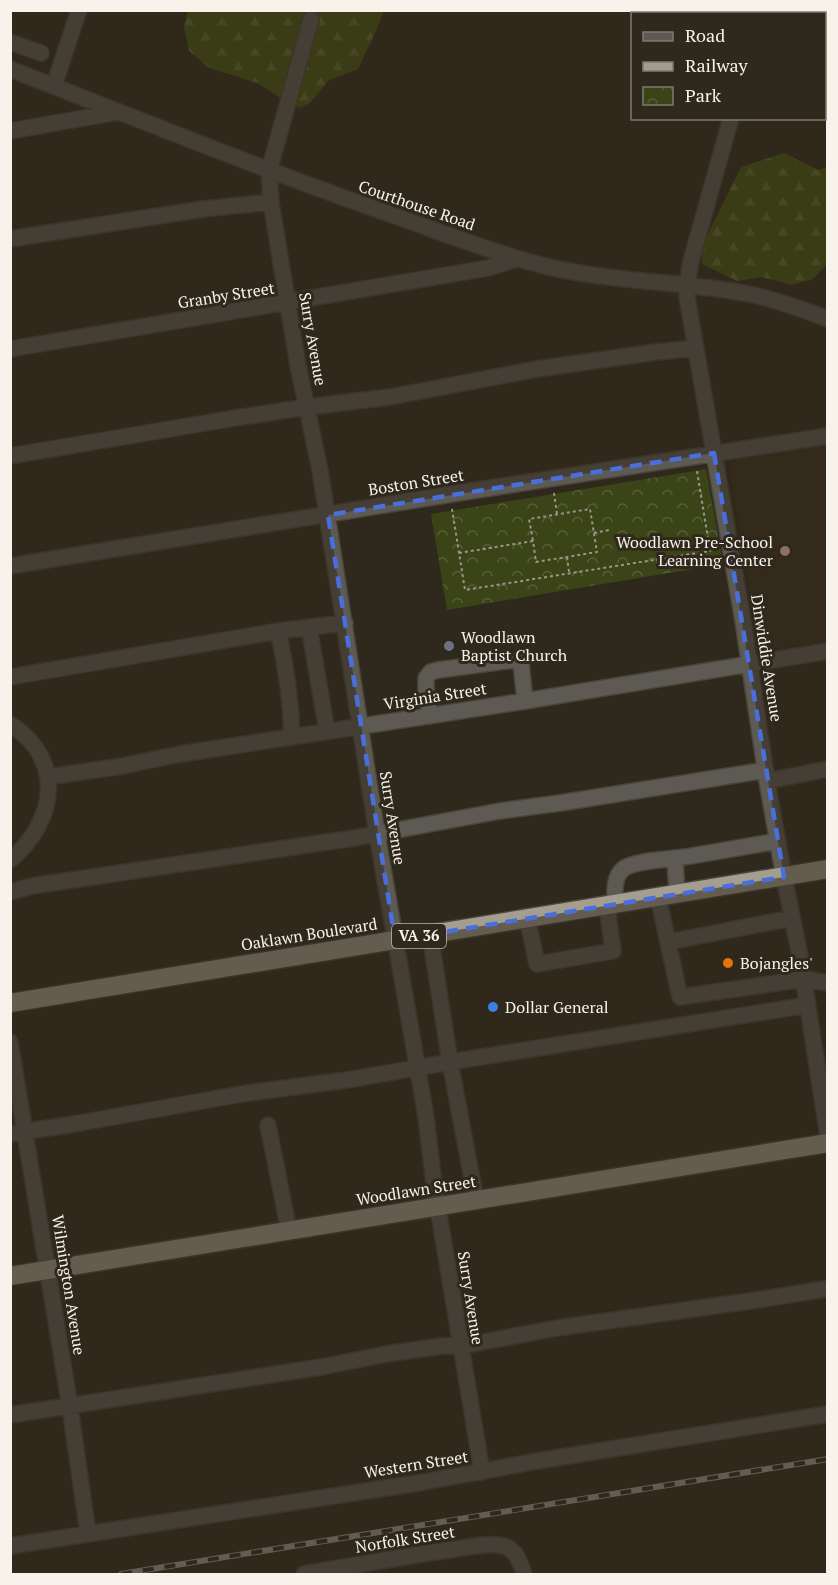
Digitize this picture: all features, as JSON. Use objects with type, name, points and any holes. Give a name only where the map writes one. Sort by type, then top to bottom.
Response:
[{"type":"highway","name":"Oaklawn Boulevard","points":[[10,1004],[828,869]]},
{"type":"highway","name":"Woodlawn Street","points":[[10,1276],[828,1143]]},
{"type":"street","points":[[54,86],[79,10]]},
{"type":"street","name":"Surry Avenue","points":[[311,19],[269,171],[271,202],[298,366],[328,515],[377,834],[426,1117],[438,1206],[482,1472]]},
{"type":"street","points":[[10,42],[41,53]]},
{"type":"street","name":"Courthouse Road","points":[[10,69],[269,171],[517,259],[573,273],[687,285],[754,296],[802,309],[828,319]]},
{"type":"street","points":[[10,131],[118,112]]},
{"type":"street","name":"Dinwiddie Avenue","points":[[730,120],[691,261],[687,285],[689,306],[778,842],[804,979],[828,1136]]},
{"type":"street","points":[[10,239],[203,209],[271,202]]},
{"type":"street","name":"Granby Street","points":[[10,349],[488,268],[517,259]]},
{"type":"street","points":[[10,456],[307,407],[390,397],[537,369],[696,348]]},
{"type":"street","name":"Boston Street","points":[[10,566],[828,436]]},
{"type":"street","points":[[10,677],[278,631],[345,623]]},
{"type":"street","points":[[309,627],[327,731]]},
{"type":"street","points":[[278,631],[284,656],[292,737]]},
{"type":"street","name":"Virginia Street","points":[[48,777],[828,651]]},
{"type":"street","points":[[430,716],[426,678],[431,672],[438,670],[518,661],[521,663],[525,701]]},
{"type":"street","points":[[10,724],[34,744],[42,758],[48,777],[49,792],[47,807],[40,826],[30,841],[10,860]]},
{"type":"street","points":[[10,892],[32,886],[377,834],[500,812],[767,775],[828,769]]},
{"type":"street","points":[[527,918],[537,964],[613,951],[611,905],[618,874],[624,868],[636,864],[778,842]]},
{"type":"street","points":[[675,858],[677,895]]},
{"type":"street","points":[[658,897],[680,997],[804,979],[828,983]]},
{"type":"street","points":[[668,942],[792,918]]},
{"type":"street","points":[[430,934],[450,1062],[476,1200]]},
{"type":"street","points":[[18,1132],[247,1093],[347,1080],[808,1005]]},
{"type":"street","name":"Wilmington Avenue","points":[[10,1042],[18,1132],[48,1270],[88,1534]]},
{"type":"street","points":[[268,1125],[289,1231]]},
{"type":"street","points":[[10,1415],[579,1324],[828,1290]]},
{"type":"street","name":"Western Street","points":[[10,1546],[424,1482],[560,1457],[828,1414]]},
{"type":"street","name":"Norfolk Street","points":[[304,1575],[478,1546],[500,1546],[512,1550],[517,1556],[524,1575]]},
{"type":"path","points":[[449,495],[465,590],[710,551],[695,456]]},
{"type":"path","points":[[551,479],[557,514]]},
{"type":"path","points":[[590,509],[594,532],[597,552],[536,562],[529,519],[590,509]]},
{"type":"path","points":[[594,532],[609,530]]},
{"type":"path","points":[[459,553],[533,541]]},
{"type":"path","points":[[567,557],[570,573]]},
{"type":"highlighted area","points":[[714,453],[784,877],[395,940],[328,515]]},
{"type":"shaded area","name":"Woodlawn Pre-School Learning Center","points":[[827,443],[827,640],[759,651],[729,461]]},
{"type":"green space","points":[[188,11],[384,11],[358,69],[329,80],[310,103],[300,108],[258,83],[209,68],[189,51],[184,27]]},
{"type":"green space","points":[[784,153],[818,170],[827,167],[826,265],[813,279],[792,285],[762,277],[737,281],[702,264],[702,246],[741,167]]},
{"type":"green space","points":[[706,469],[723,564],[447,610],[431,514]]},
{"type":"railway","points":[[121,1574],[828,1459]]},
{"type":"place","name":"Woodlawn Pre-School Learning Center","points":[[785,551]]},
{"type":"place","name":"Woodlawn Baptist Church","points":[[449,646]]},
{"type":"place","name":"Bojangles'","points":[[728,963]]},
{"type":"place","name":"Dollar General","points":[[493,1007]]}]
